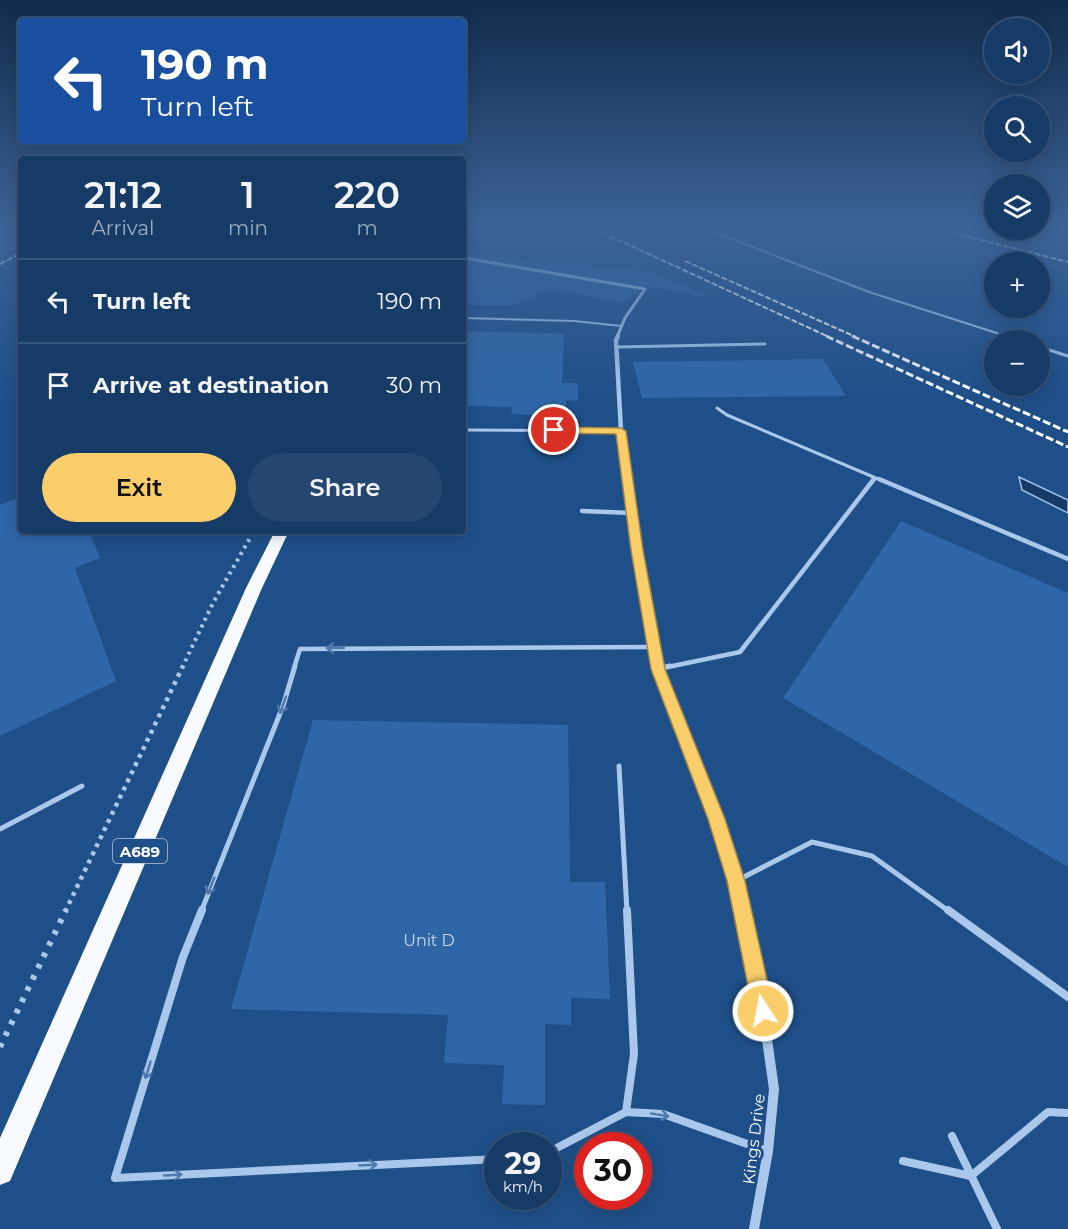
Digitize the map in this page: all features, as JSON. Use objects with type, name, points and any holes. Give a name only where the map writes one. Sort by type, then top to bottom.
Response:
[{"type":"highway","name":"A689","points":[[0,1171],[254,588],[281,534]]},
{"type":"street","name":"Kings Drive","points":[[607,283],[645,290],[621,326],[616,347],[621,431],[653,647],[658,669],[716,819],[736,881],[763,1011],[774,1089],[768,1151],[754,1229]]},
{"type":"lane","points":[[847,283],[987,330]]},
{"type":"lane","points":[[466,318],[574,321],[621,326]]},
{"type":"lane","points":[[616,347],[765,344]]},
{"type":"lane","points":[[1050,350],[1068,356]]},
{"type":"lane","points":[[717,408],[727,415],[874,478],[1068,558]]},
{"type":"lane","points":[[466,430],[621,431]]},
{"type":"lane","points":[[658,669],[740,652],[874,478]]},
{"type":"lane","points":[[582,511],[632,513]]},
{"type":"lane","points":[[484,1160],[115,1178],[183,957],[283,706],[300,649],[653,647]]},
{"type":"lane","points":[[619,766],[634,1054],[626,1112]]},
{"type":"lane","points":[[0,829],[82,786]]},
{"type":"lane","points":[[736,881],[812,842],[872,856],[1068,997]]},
{"type":"lane","points":[[562,1145],[626,1112],[663,1114],[768,1151]]},
{"type":"lane","points":[[971,1176],[1048,1112],[1068,1113]]},
{"type":"lane","points":[[952,1136],[997,1229]]},
{"type":"lane","points":[[903,1161],[971,1176]]},
{"type":"path","points":[[0,1047],[213,603],[252,534]]},
{"type":"shaded area","points":[[466,283],[678,283],[709,297],[646,286],[622,303],[551,288],[513,305],[466,305]]},
{"type":"shaded area","points":[[1019,477],[1068,500],[1068,513],[1022,490]]},
{"type":"building","points":[[466,331],[564,334],[562,383],[578,383],[578,401],[566,400],[566,408],[559,409],[558,426],[530,426],[531,415],[511,414],[512,407],[466,406]]},
{"type":"building","points":[[823,359],[846,396],[642,398],[633,362]]},
{"type":"building","points":[[18,498],[18,534],[90,534],[100,558],[75,568],[116,681],[0,736],[0,505]]},
{"type":"building","points":[[901,521],[1068,593],[1068,867],[783,698]]},
{"type":"building","points":[[313,720],[568,725],[570,882],[605,882],[610,999],[571,998],[571,1025],[545,1024],[545,1105],[502,1104],[504,1065],[444,1063],[448,1015],[231,1009]]},
{"type":"railway","points":[[713,283],[829,337]]},
{"type":"railway","points":[[735,283],[856,337]]},
{"type":"railway","points":[[826,336],[1068,447]]},
{"type":"railway","points":[[852,336],[1068,432]]},
{"type":"route","points":[[554,430],[621,431],[637,550],[658,669],[716,819],[736,881],[763,1011]]}]
